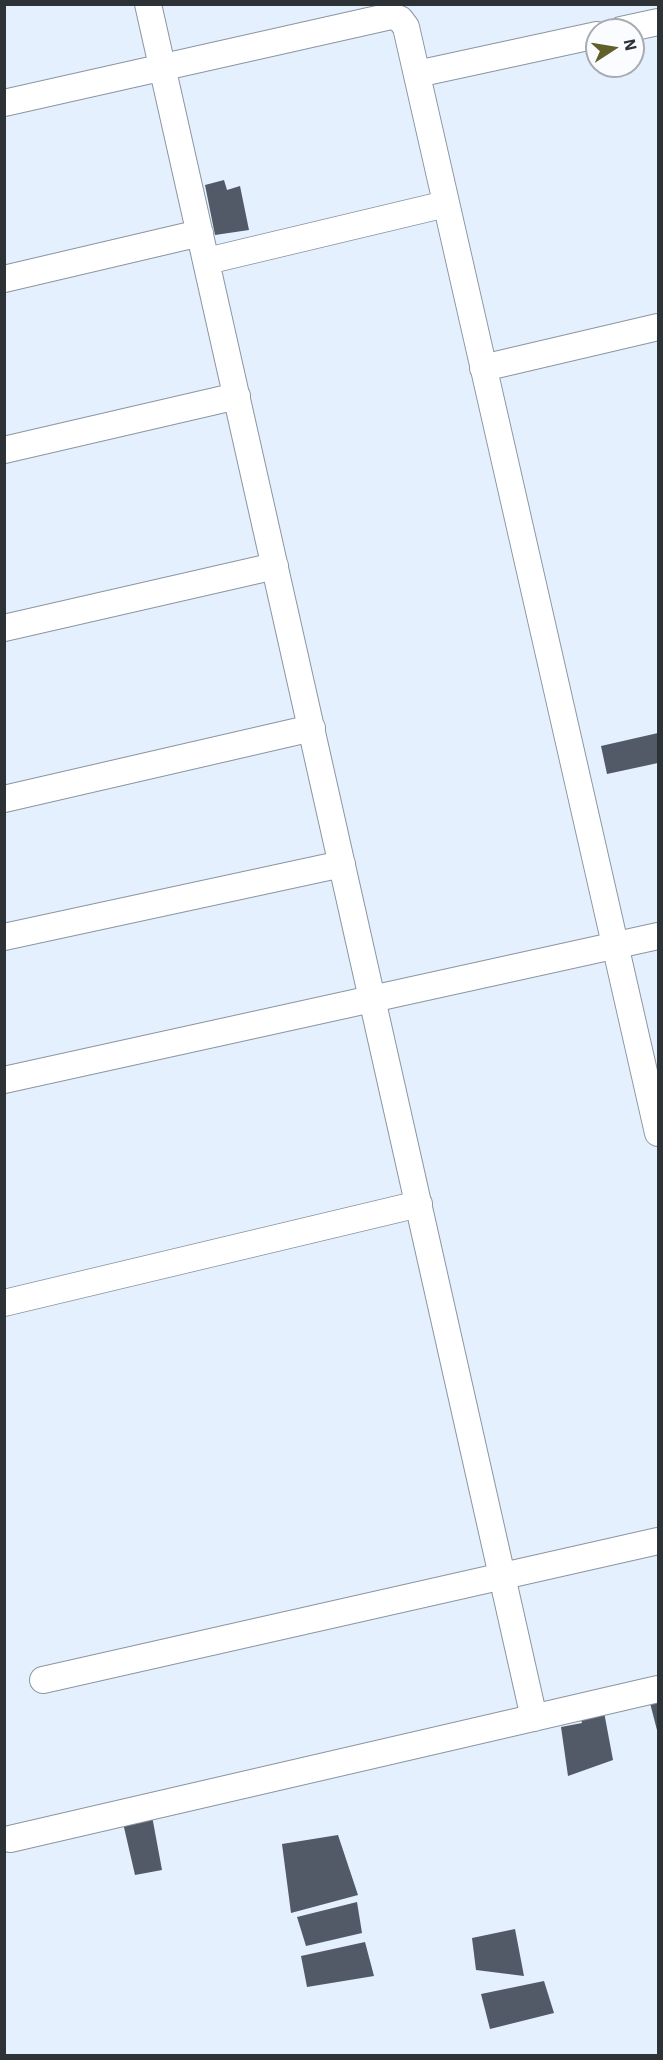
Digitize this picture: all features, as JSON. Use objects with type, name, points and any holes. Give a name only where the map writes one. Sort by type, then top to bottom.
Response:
[{"type":"street","points":[[148,4],[534,1718]]},
{"type":"street","points":[[4,102],[391,16],[400,19],[406,27],[615,945],[654,1094],[658,1134]]},
{"type":"street","points":[[417,74],[585,38]]},
{"type":"street","points":[[207,261],[446,204]]},
{"type":"street","points":[[4,279],[201,233]]},
{"type":"street","points":[[483,368],[658,327]]},
{"type":"street","points":[[4,450],[237,396]]},
{"type":"street","points":[[4,628],[275,566]]},
{"type":"street","points":[[4,799],[312,728]]},
{"type":"street","points":[[4,937],[342,864]]},
{"type":"street","points":[[4,1080],[658,936]]},
{"type":"street","points":[[4,1302],[419,1204]]},
{"type":"street","points":[[43,1680],[658,1541]]},
{"type":"street","points":[[10,1839],[658,1689]]},
{"type":"building","points":[[224,180],[227,190],[240,186],[249,230],[215,235],[205,185]]},
{"type":"building","points":[[658,733],[658,763],[607,774],[601,746]]},
{"type":"building","points":[[658,1701],[658,1734],[650,1703]]},
{"type":"building","points":[[604,1712],[613,1760],[568,1776],[561,1727],[582,1723],[580,1717]]},
{"type":"building","points":[[152,1816],[162,1870],[135,1875],[123,1823]]},
{"type":"building","points":[[338,1835],[358,1895],[291,1913],[282,1844]]},
{"type":"building","points":[[357,1902],[362,1933],[306,1946],[297,1917]]},
{"type":"building","points":[[515,1929],[524,1976],[476,1970],[472,1938]]},
{"type":"building","points":[[365,1942],[374,1976],[307,1987],[301,1956]]},
{"type":"building","points":[[544,1981],[554,2013],[490,2029],[481,1994]]}]
